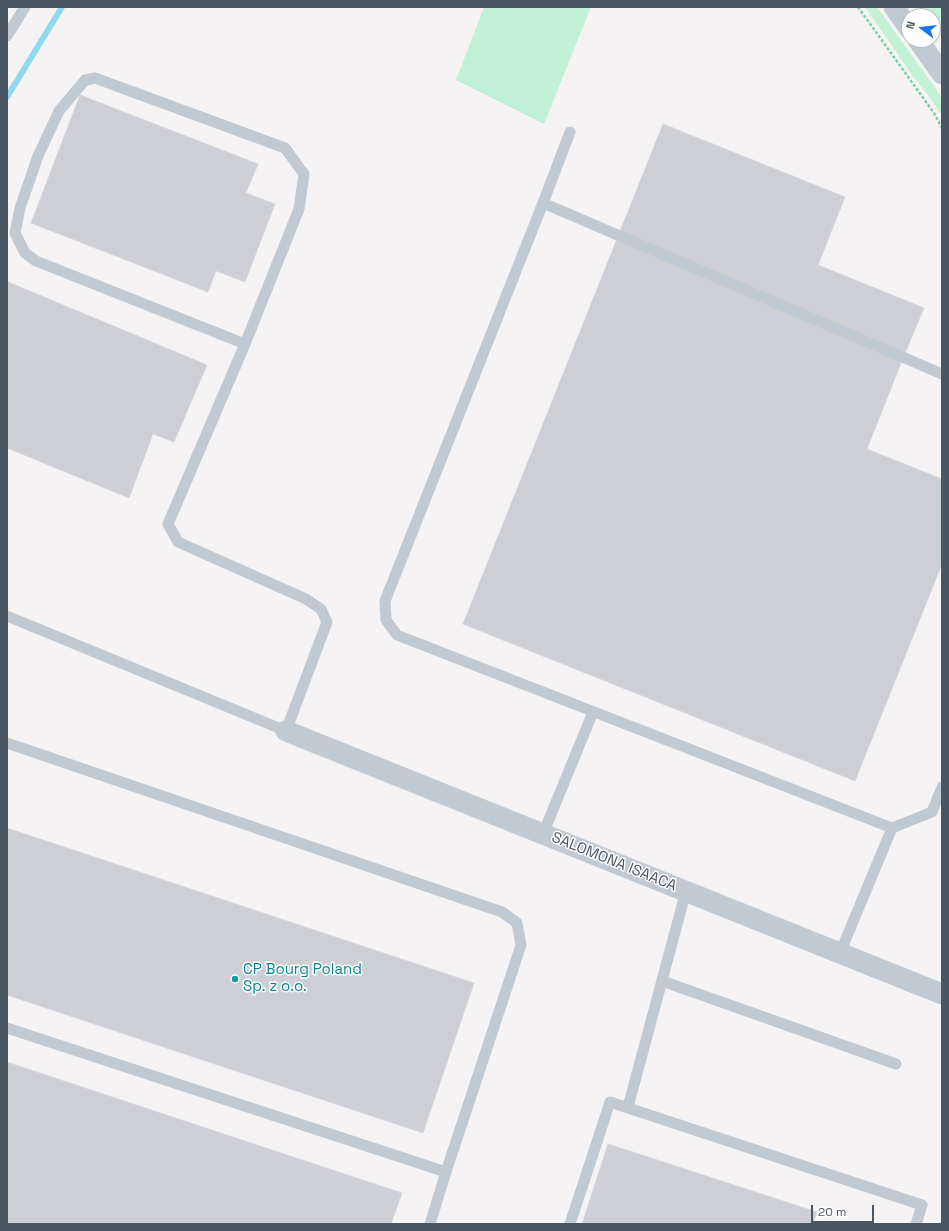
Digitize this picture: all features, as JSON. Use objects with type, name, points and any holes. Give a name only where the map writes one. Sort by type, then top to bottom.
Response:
[{"type":"street","points":[[894,7],[901,17]]},
{"type":"street","points":[[924,48],[942,74]]},
{"type":"street","name":"SALOMONA ISAACA","points":[[286,731],[942,994]]},
{"type":"lane","points":[[7,36],[25,7]]},
{"type":"lane","points":[[7,616],[286,731],[327,622],[321,609],[306,599],[178,542],[168,524],[245,344],[299,209],[304,174],[285,148],[95,78],[85,80],[59,111],[38,156],[20,208],[15,233],[25,253],[36,261],[245,344]]},
{"type":"lane","points":[[570,132],[543,204],[384,601],[386,620],[397,635],[892,828],[932,812],[942,787]]},
{"type":"lane","points":[[543,204],[942,374]]},
{"type":"lane","points":[[543,834],[593,712]]},
{"type":"lane","points":[[7,744],[502,912],[517,922],[521,945],[430,1224]]},
{"type":"lane","points":[[840,953],[892,828]]},
{"type":"lane","points":[[628,1107],[686,891]]},
{"type":"lane","points":[[662,981],[896,1064]]},
{"type":"lane","points":[[7,1028],[446,1172]]},
{"type":"lane","points":[[570,1224],[610,1102],[922,1205],[916,1224]]},
{"type":"path","points":[[858,7],[934,113],[942,128]]},
{"type":"green space","points":[[484,7],[591,7],[544,124],[456,80]]},
{"type":"green space","points":[[865,7],[877,7],[901,40],[901,48],[907,48],[934,86],[942,99],[942,116]]},
{"type":"green space","points":[[920,7],[942,7],[942,37],[941,8]]},
{"type":"building","points":[[80,95],[258,164],[246,193],[275,204],[245,282],[216,271],[208,292],[31,223]]},
{"type":"building","points":[[663,124],[845,197],[818,265],[924,308],[867,449],[942,479],[942,564],[855,781],[463,624]]},
{"type":"building","points":[[8,282],[207,365],[174,442],[153,434],[129,498],[7,448]]},
{"type":"building","name":"CP Bourg Poland Sp. z o.o.","points":[[7,828],[474,983],[423,1133],[7,995]]},
{"type":"building","points":[[7,1062],[402,1193],[391,1224],[7,1224]]},
{"type":"building","points":[[608,1144],[817,1212],[813,1224],[582,1224]]},
{"type":"waterway","points":[[7,97],[62,7]]},
{"type":"place","name":"CP Bourg Poland Sp. z o.o.","points":[[235,979]]}]
